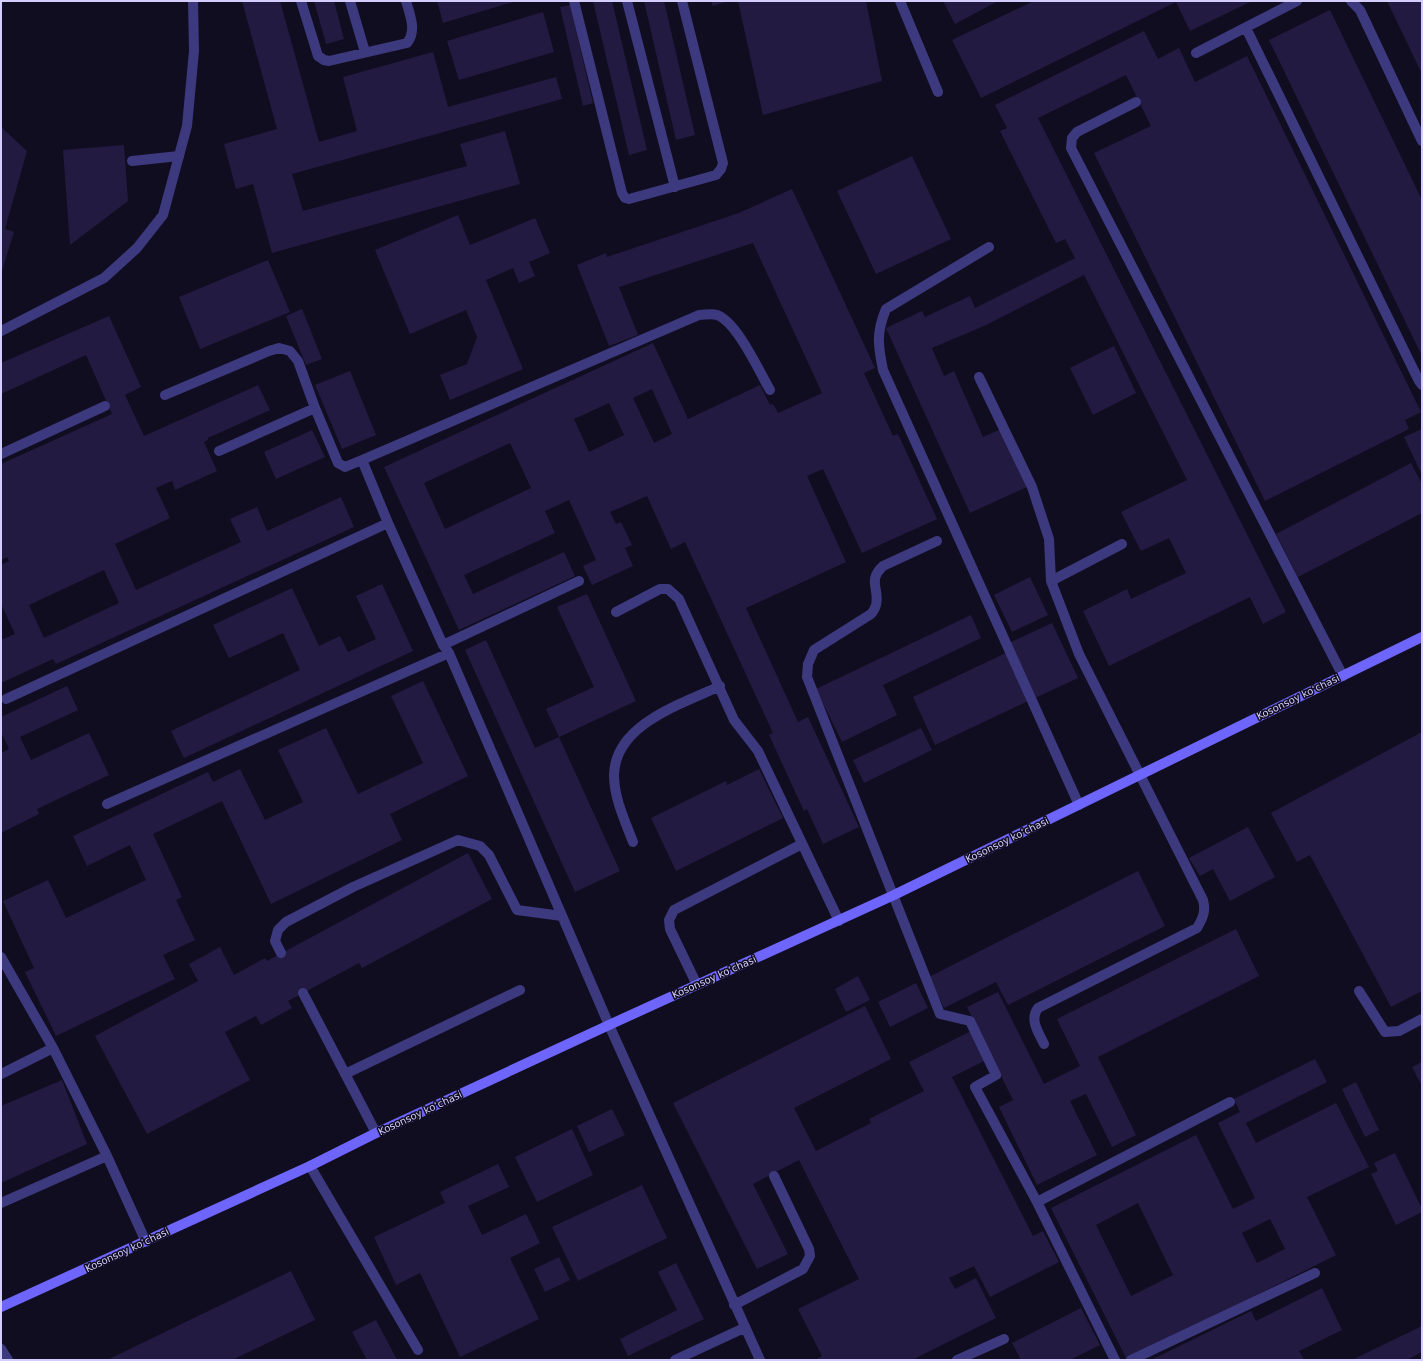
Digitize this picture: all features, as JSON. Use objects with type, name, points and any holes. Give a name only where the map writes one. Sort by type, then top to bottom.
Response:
[{"type":"main road","name":"Kosonsoy koʻchasi","points":[[1,1307],[310,1166],[376,1133],[609,1025],[839,921],[1343,676],[1422,636]]},
{"type":"street","points":[[1,331],[104,278],[137,248],[163,215],[188,126],[194,51],[193,1]]},
{"type":"street","points":[[301,1],[318,56],[324,60],[407,43],[412,37],[413,27],[406,1]]},
{"type":"street","points":[[350,1],[365,52]]},
{"type":"street","points":[[574,1],[625,198],[636,198],[716,175],[721,169],[723,163],[682,1]]},
{"type":"street","points":[[627,1],[675,188]]},
{"type":"street","points":[[900,1],[938,92]]},
{"type":"street","points":[[1196,53],[1297,1]]},
{"type":"street","points":[[1352,1],[1360,10],[1422,141]]},
{"type":"street","points":[[1246,28],[1412,367],[1422,384]]},
{"type":"street","points":[[1136,102],[1077,132],[1072,138],[1071,148],[1343,676]]},
{"type":"street","points":[[132,161],[179,156]]},
{"type":"street","points":[[988,247],[886,309],[879,326],[878,344],[883,370],[1079,805]]},
{"type":"street","points":[[165,395],[279,348],[290,351],[298,361],[315,408],[338,463],[345,467],[699,315],[713,314],[719,316],[732,326],[770,390]]},
{"type":"street","points":[[979,377],[1032,487],[1049,539],[1051,581],[1079,654],[1203,900],[1205,908],[1203,918],[1197,928],[1038,1008],[1035,1012],[1034,1022],[1044,1044]]},
{"type":"street","points":[[1,454],[105,406]]},
{"type":"street","points":[[219,451],[315,408]]},
{"type":"street","points":[[362,460],[388,523],[446,649],[609,1025],[734,1306],[760,1360]]},
{"type":"street","points":[[6,699],[388,523]]},
{"type":"street","points":[[937,541],[882,566],[874,579],[876,605],[871,614],[814,650],[808,664],[807,677],[940,1014],[970,1021],[981,1042],[996,1075],[976,1087],[1037,1202],[1115,1360]]},
{"type":"street","points":[[1051,581],[1122,544]]},
{"type":"street","points":[[107,804],[446,649],[579,581]]},
{"type":"street","points":[[616,612],[660,589],[668,589],[679,599],[720,686],[734,720],[758,751],[839,921]]},
{"type":"street","points":[[633,842],[617,798],[614,774],[620,750],[634,731],[650,720],[720,686]]},
{"type":"street","points":[[281,953],[275,941],[278,930],[286,922],[353,887],[458,840],[480,846],[489,854],[517,910],[562,916]]},
{"type":"street","points":[[697,985],[670,929],[669,920],[674,910],[802,844]]},
{"type":"street","points":[[1,956],[53,1048],[107,1156],[146,1242]]},
{"type":"street","points":[[345,1074],[520,990]]},
{"type":"street","points":[[1359,991],[1385,1032],[1399,1031],[1422,1019]]},
{"type":"street","points":[[303,993],[376,1133]]},
{"type":"street","points":[[1,1074],[53,1048]]},
{"type":"street","points":[[1037,1202],[1230,1102]]},
{"type":"street","points":[[1,1203],[107,1156]]},
{"type":"street","points":[[310,1166],[418,1350]]},
{"type":"street","points":[[734,1306],[803,1269],[810,1256],[809,1249],[774,1176]]},
{"type":"street","points":[[1131,1360],[1315,1273]]},
{"type":"street","points":[[675,1360],[744,1328]]},
{"type":"street","points":[[957,1360],[1004,1339]]},
{"type":"street","points":[[1,1349],[8,1360]]},
{"type":"building","points":[[242,1],[280,1],[319,142],[357,131],[343,77],[433,52],[448,107],[556,77],[562,99],[292,174],[303,211],[467,166],[460,144],[505,131],[520,184],[272,253],[253,184],[236,189],[224,144],[277,129]]},
{"type":"building","points":[[314,1],[334,1],[344,39],[326,44]]},
{"type":"building","points":[[437,1],[516,1],[443,23]]},
{"type":"building","points":[[593,1],[612,1],[647,150],[629,155]]},
{"type":"building","points":[[644,1],[664,1],[695,135],[676,140]]},
{"type":"building","points":[[711,1],[729,1],[713,6]]},
{"type":"building","points":[[738,1],[866,1],[882,81],[763,115]]},
{"type":"building","points":[[943,1],[998,1],[955,24]]},
{"type":"building","points":[[1034,1],[1252,1],[1190,31],[1176,2],[981,98],[952,40]]},
{"type":"building","points":[[1387,1],[1422,1],[1422,74]]},
{"type":"building","points":[[570,5],[593,103],[583,106],[560,7]]},
{"type":"building","points":[[1330,10],[1422,200],[1422,356],[1269,40]]},
{"type":"building","points":[[543,12],[554,52],[459,80],[447,41]]},
{"type":"building","points":[[1144,31],[1158,59],[1179,48],[1195,82],[1247,56],[1421,412],[1405,420],[1409,429],[1265,501],[1094,153],[1151,126],[1126,75],[1038,118],[1286,612],[1263,624],[1250,597],[1109,666],[1083,611],[1127,589],[1131,599],[1186,573],[1169,538],[1141,551],[1121,512],[1187,480],[1084,275],[984,326],[932,348],[944,376],[954,371],[983,437],[1001,429],[1027,487],[970,513],[886,328],[922,311],[925,317],[970,296],[975,308],[1075,258],[1065,239],[1056,243],[1000,131],[1007,128],[995,105]]},
{"type":"building","points":[[1,127],[27,151],[5,229],[14,232],[1,274]]},
{"type":"building","points":[[124,145],[128,201],[70,245],[63,150]]},
{"type":"building","points":[[912,156],[951,239],[876,274],[837,191]]},
{"type":"building","points":[[792,189],[875,368],[864,373],[893,436],[898,434],[937,519],[862,553],[823,469],[807,476],[846,562],[746,608],[798,722],[808,717],[859,827],[823,844],[807,809],[804,811],[769,735],[773,733],[685,542],[671,549],[647,496],[610,512],[616,524],[621,522],[632,545],[625,548],[633,566],[592,585],[583,566],[596,560],[569,500],[545,511],[555,533],[464,575],[473,594],[564,552],[575,576],[459,630],[384,467],[653,343],[688,419],[760,385],[770,405],[773,404],[778,413],[822,393],[753,243],[619,287],[638,335],[609,346],[577,265],[606,253],[607,257],[739,213]],"holes":[[[652,389],[672,434],[654,443],[633,398]],[[609,403],[624,435],[589,452],[574,419]],[[510,443],[531,488],[445,529],[424,483]]]},
{"type":"building","points":[[458,215],[470,245],[535,218],[550,253],[529,262],[535,276],[519,283],[513,268],[486,280],[523,369],[450,400],[440,375],[467,364],[477,337],[466,310],[410,334],[375,250]]},
{"type":"building","points":[[268,260],[290,312],[200,349],[179,297]]},
{"type":"building","points":[[302,309],[322,359],[306,365],[286,316]]},
{"type":"building","points":[[109,316],[141,387],[125,395],[144,436],[258,385],[270,410],[208,438],[208,440],[204,442],[217,471],[175,490],[172,481],[156,488],[170,518],[115,544],[136,590],[241,542],[230,519],[257,507],[267,531],[341,497],[354,527],[56,664],[53,659],[1,683],[1,640],[15,634],[1,604],[1,565],[9,561],[7,557],[1,560],[1,464],[112,414],[86,355],[1,394],[1,363]],"holes":[[[104,570],[119,603],[44,638],[29,605]]]},
{"type":"building","points":[[1114,346],[1136,393],[1093,415],[1070,368]]},
{"type":"building","points":[[350,371],[376,435],[342,449],[315,385]]},
{"type":"building","points":[[1422,429],[1422,475],[1404,437]]},
{"type":"building","points":[[312,430],[325,457],[276,479],[264,452]]},
{"type":"building","points":[[1411,463],[1422,484],[1422,513],[1298,577],[1276,534]]},
{"type":"building","points":[[1030,577],[1048,615],[1012,632],[994,595]]},
{"type":"building","points":[[382,584],[413,651],[184,758],[171,731],[300,670],[283,633],[229,658],[213,625],[292,588],[319,646],[340,636],[348,652],[376,639],[356,596]]},
{"type":"building","points":[[587,594],[636,701],[559,737],[546,709],[594,687],[557,607]]},
{"type":"building","points":[[971,615],[981,638],[883,685],[897,715],[842,742],[816,689]]},
{"type":"building","points":[[1052,623],[1078,678],[1035,698],[1009,643]]},
{"type":"building","points":[[486,640],[535,748],[559,737],[620,871],[575,892],[465,650]]},
{"type":"building","points":[[1008,652],[1030,700],[935,745],[913,697]]},
{"type":"building","points":[[423,681],[468,776],[390,814],[402,840],[271,904],[222,801],[153,834],[182,897],[176,900],[195,940],[163,955],[175,979],[56,1036],[25,972],[34,968],[3,901],[48,880],[66,918],[146,880],[130,845],[87,866],[73,836],[208,772],[213,782],[240,769],[265,820],[303,802],[278,750],[326,728],[358,794],[423,763],[391,696]]},
{"type":"building","points":[[67,686],[78,710],[20,737],[31,760],[89,733],[109,775],[37,809],[39,814],[1,833],[1,753],[9,749],[1,732],[1,717]]},
{"type":"building","points":[[921,728],[932,750],[864,783],[853,760]]},
{"type":"building","points":[[1422,732],[1422,991],[1391,1007],[1310,855],[1297,862],[1271,813]]},
{"type":"building","points":[[759,769],[783,818],[676,871],[651,818],[726,781],[727,785]]},
{"type":"building","points":[[1248,827],[1275,877],[1230,901],[1213,869],[1200,876],[1189,858]]},
{"type":"building","points":[[468,853],[492,899],[362,968],[359,963],[288,1001],[292,1008],[261,1025],[256,1016],[225,1032],[250,1080],[147,1134],[95,1036],[198,981],[189,964],[220,947],[234,975],[265,958],[267,961]]},
{"type":"building","points":[[1138,871],[1165,926],[1008,1005],[996,982],[944,1008],[929,977]]},
{"type":"building","points":[[1236,929],[1259,976],[1098,1057],[1136,1135],[1112,1147],[1086,1094],[1070,1101],[1097,1155],[1037,1185],[999,1107],[1013,1100],[967,1007],[998,992],[1044,1084],[1080,1066],[1057,1019]]},
{"type":"building","points":[[858,976],[870,1000],[846,1012],[835,989]]},
{"type":"building","points":[[916,983],[928,1008],[890,1027],[878,1002]]},
{"type":"building","points":[[865,1006],[891,1059],[794,1108],[816,1151],[871,1123],[869,1119],[924,1091],[909,1062],[971,1031],[986,1060],[952,1077],[1033,1236],[1043,1231],[1059,1262],[990,1297],[974,1266],[949,1278],[955,1289],[976,1278],[996,1318],[912,1360],[815,1360],[822,1356],[798,1309],[859,1279],[799,1160],[753,1184],[788,1254],[757,1269],[673,1103]]},
{"type":"building","points":[[1315,1059],[1327,1082],[1246,1123],[1256,1143],[1336,1103],[1369,1167],[1307,1197],[1336,1255],[1127,1360],[1051,1208],[1196,1135],[1233,1209],[1255,1198],[1218,1123],[1240,1112],[1234,1099]],"holes":[[[1138,1203],[1173,1275],[1131,1296],[1096,1225]],[[1270,1219],[1285,1249],[1257,1263],[1242,1233]]]},
{"type":"building","points":[[1422,1062],[1422,1086],[1412,1067]]},
{"type":"building","points":[[62,1080],[87,1144],[1,1183],[1,1106]]},
{"type":"building","points":[[1356,1082],[1379,1130],[1365,1137],[1342,1089]]},
{"type":"building","points":[[612,1109],[625,1135],[589,1152],[577,1126]]},
{"type":"building","points":[[572,1129],[593,1175],[537,1202],[515,1157]]},
{"type":"building","points":[[1395,1153],[1422,1209],[1422,1212],[1396,1225],[1371,1174],[1378,1171],[1374,1163]]},
{"type":"building","points":[[498,1164],[509,1187],[468,1206],[482,1235],[526,1214],[540,1243],[510,1258],[539,1319],[460,1357],[420,1273],[396,1285],[374,1237],[445,1203],[440,1192]]},
{"type":"building","points":[[642,1185],[667,1238],[578,1281],[552,1227]]},
{"type":"building","points":[[559,1257],[570,1280],[545,1292],[534,1269]]},
{"type":"building","points":[[676,1263],[704,1319],[628,1356],[620,1339],[677,1310],[658,1272]]},
{"type":"building","points":[[291,1271],[315,1320],[232,1360],[107,1360]]},
{"type":"building","points":[[1322,1288],[1342,1330],[1299,1351],[1304,1360],[1151,1360],[1251,1311],[1256,1321]]},
{"type":"building","points":[[1081,1308],[1100,1345],[1070,1360],[1021,1360],[1012,1343]]},
{"type":"building","points":[[376,1320],[397,1360],[367,1360],[352,1332]]},
{"type":"building","points":[[1422,1326],[1422,1352],[1407,1360],[1357,1360],[1356,1358]]}]
